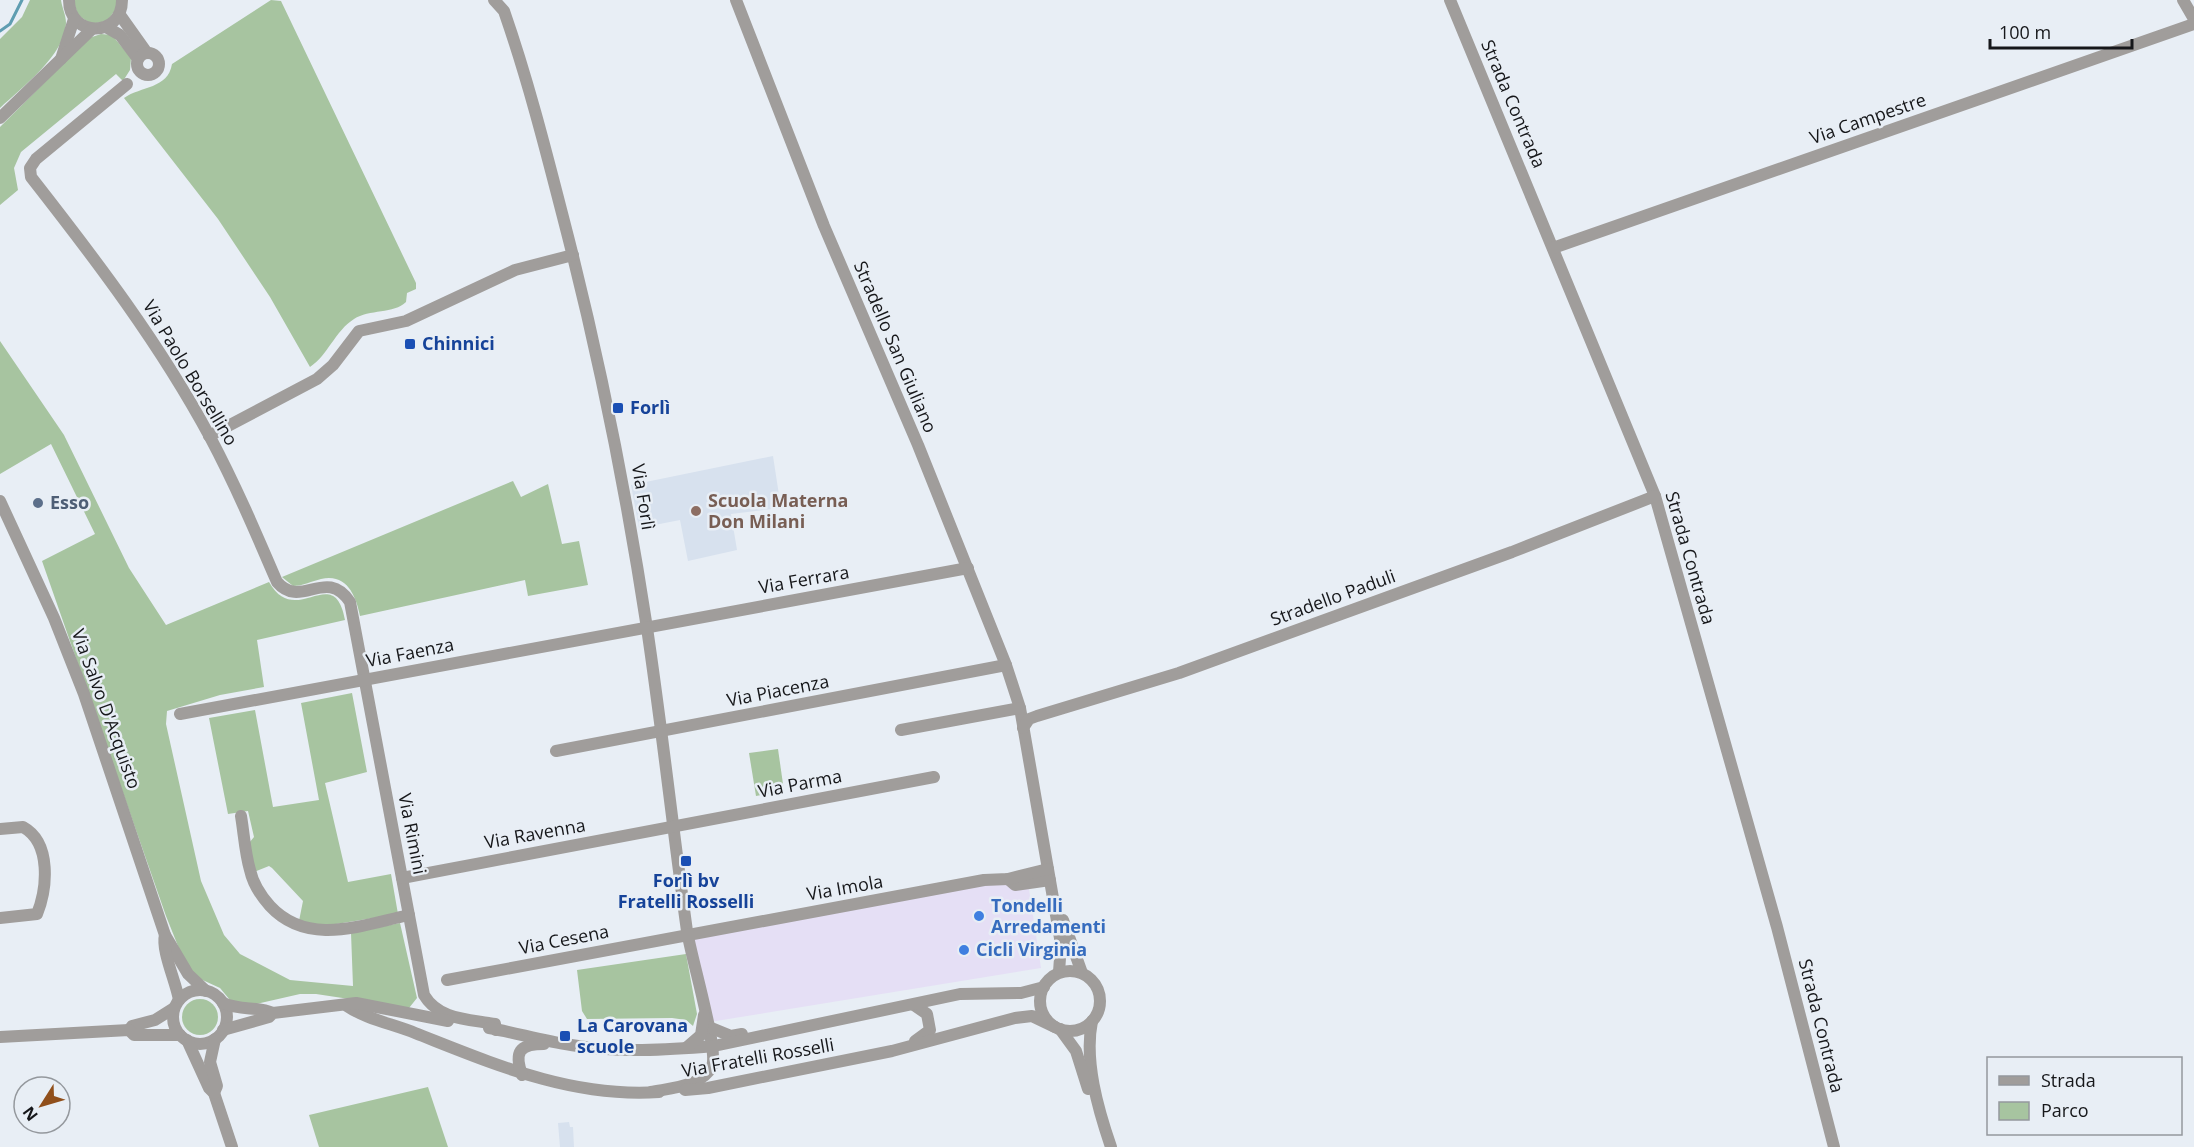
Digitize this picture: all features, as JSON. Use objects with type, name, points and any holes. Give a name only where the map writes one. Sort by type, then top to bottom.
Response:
[{"type":"street","points":[[61,59],[74,19],[69,0]]},
{"type":"street","points":[[122,0],[120,15],[141,58],[139,71],[147,75]]},
{"type":"street","name":"Via Forlì","points":[[494,0],[504,11],[542,134],[610,409],[647,627],[688,935],[704,1014],[710,1027],[714,1046]]},
{"type":"street","name":"Stradello San Giuliano","points":[[736,0],[824,226],[968,568],[1006,665],[1020,708],[1053,894],[1061,944],[1059,972]]},
{"type":"street","name":"Strada Contrada","points":[[1450,0],[1655,496],[1777,927],[1834,1147]]},
{"type":"street","points":[[2183,0],[2194,19]]},
{"type":"street","points":[[0,118],[92,29],[106,27],[120,15]]},
{"type":"street","points":[[74,19],[92,29]]},
{"type":"street","name":"Via Campestre","points":[[1553,248],[2194,24]]},
{"type":"street","points":[[106,27],[120,35],[141,58]]},
{"type":"street","points":[[128,84],[155,73],[159,66],[157,57],[141,58]]},
{"type":"street","points":[[128,84],[141,58]]},
{"type":"street","name":"Via Paolo Borsellino","points":[[128,84],[36,159],[30,172],[120,293],[209,436],[277,582],[285,590],[296,593],[328,585],[335,587],[350,602],[365,680]]},
{"type":"street","points":[[209,436],[317,379],[333,366],[359,331],[406,321],[514,270],[573,255]]},
{"type":"street","name":"Stradello Paduli","points":[[1023,728],[1029,719],[1036,716],[1179,673],[1512,552],[1655,496]]},
{"type":"street","name":"Via Salvo D'Acquisto","points":[[0,501],[54,618],[84,694],[165,935],[188,974],[206,991]]},
{"type":"street","name":"Via Ferrara","points":[[647,627],[968,568]]},
{"type":"street","name":"Via Faenza","points":[[180,714],[647,627]]},
{"type":"street","name":"Via Piacenza","points":[[556,751],[1006,665]]},
{"type":"street","name":"Via Rimini","points":[[365,680],[424,995]]},
{"type":"street","points":[[901,730],[1020,708]]},
{"type":"street","name":"Via Parma","points":[[674,827],[934,777]]},
{"type":"street","points":[[241,816],[254,883],[269,904],[285,919],[315,931],[335,930],[409,915]]},
{"type":"street","points":[[0,829],[23,827],[32,834],[40,850],[45,879],[44,892],[37,914],[0,918]]},
{"type":"street","name":"Via Ravenna","points":[[402,878],[674,827]]},
{"type":"street","name":"Via Imola","points":[[688,935],[984,880],[1049,874]]},
{"type":"street","name":"Stradello San Giuliano","points":[[1053,894],[1082,973]]},
{"type":"street","name":"Via Salvo D'Acquisto","points":[[165,935],[163,942],[176,979],[176,1004]]},
{"type":"street","name":"Via Cesena","points":[[447,980],[688,935]]},
{"type":"street","points":[[1102,1147],[1083,1066],[1076,1051],[1041,1009],[1040,996],[1044,987],[1059,972],[1082,973],[1091,979],[1100,998],[1100,1008],[1092,1021],[1089,1036],[1101,1114],[1111,1147]]},
{"type":"street","name":"Via Fratelli Rosselli","points":[[223,1004],[244,1010],[263,1009],[273,1013],[323,1005],[356,1004],[560,1044],[614,1050],[714,1046],[960,994],[1021,993],[1044,987]]},
{"type":"street","points":[[0,1037],[129,1030],[132,1026],[155,1020],[191,991],[206,991],[223,1004],[226,1021],[210,1062],[217,1086],[214,1093]]},
{"type":"street","points":[[405,1013],[417,1006],[424,995],[436,1011],[445,1015],[495,1024],[496,1030]]},
{"type":"street","points":[[176,1004],[173,1020],[208,1088],[214,1093],[232,1147]]},
{"type":"street","name":"Via Fratelli Rosselli","points":[[892,1051],[920,1039],[930,1030],[927,1014],[914,1005]]},
{"type":"street","name":"Via Fratelli Rosselli","points":[[347,1006],[358,1013],[522,1075],[566,1087],[651,1092],[708,1088],[892,1051],[1015,1018],[1032,1017],[1057,1028]]},
{"type":"street","name":"Via Fratelli Rosselli","points":[[219,1035],[269,1017],[273,1013]]},
{"type":"street","points":[[685,1048],[701,1035],[704,1014]]},
{"type":"street","points":[[1057,1028],[1077,1030],[1092,1021]]},
{"type":"street","points":[[710,1027],[731,1036],[788,1026],[793,1030]]},
{"type":"street","points":[[129,1030],[134,1035],[184,1038],[196,1043],[219,1035]]},
{"type":"street","name":"Via Fratelli Rosselli","points":[[522,1075],[517,1059],[522,1049],[530,1044],[560,1044]]},
{"type":"street","points":[[651,1092],[693,1083],[706,1075],[713,1064],[714,1046]]},
{"type":"shaded area","name":"Scuola Materna Don Milani","points":[[773,456],[781,508],[731,514],[737,550],[688,561],[680,520],[639,528],[631,485]]},
{"type":"shaded area","points":[[1027,876],[1041,968],[710,1022],[691,940]]},
{"type":"shaded area","points":[[569,1122],[570,1127],[573,1127],[574,1147],[560,1147],[558,1123]]},
{"type":"green space","points":[[30,0],[61,0],[66,20],[64,35],[59,47],[41,70],[0,108],[0,39],[22,17]]},
{"type":"green space","points":[[73,0],[117,0],[116,9],[107,21],[91,24],[78,15]]},
{"type":"green space","points":[[271,0],[281,1],[416,283],[416,289],[407,293],[406,302],[401,306],[360,316],[347,324],[322,356],[310,367],[270,297],[218,219],[124,98],[160,83],[172,64]]},
{"type":"green space","points":[[101,34],[112,35],[131,58],[130,70],[123,81],[116,74],[21,152],[14,168],[18,190],[0,205],[0,127],[89,38]]},
{"type":"green space","points":[[0,341],[64,435],[129,568],[166,625],[269,582],[280,595],[291,600],[323,594],[332,596],[340,603],[345,620],[257,640],[264,687],[220,695],[167,711],[166,724],[201,881],[224,935],[240,954],[290,980],[353,986],[351,933],[400,923],[417,998],[409,1008],[316,994],[300,994],[252,1005],[230,1000],[220,988],[196,977],[184,961],[166,916],[42,561],[95,534],[51,444],[0,474]]},
{"type":"green space","points":[[513,481],[521,497],[548,484],[562,544],[579,541],[588,585],[528,596],[525,580],[360,616],[353,594],[338,579],[321,579],[293,586],[282,577]]},
{"type":"green space","points":[[352,693],[367,772],[325,783],[348,882],[391,874],[398,914],[324,926],[299,921],[303,901],[272,868],[269,866],[254,872],[249,843],[254,837],[248,811],[228,814],[209,718],[255,710],[273,807],[319,800],[301,703]]},
{"type":"green space","points":[[778,749],[784,791],[756,796],[749,753]]},
{"type":"green space","points":[[686,954],[697,1014],[693,1026],[686,1020],[672,1018],[587,1019],[582,1011],[577,970]]},
{"type":"green space","points":[[200,999],[213,1004],[218,1017],[213,1030],[200,1035],[187,1030],[182,1017],[187,1004]]},
{"type":"green space","points":[[428,1087],[448,1147],[319,1147],[309,1115]]},
{"type":"waterway","points":[[0,31],[10,24],[22,0]]},
{"type":"place","name":"Chinnici","points":[[410,344]]},
{"type":"place","name":"Forlì","points":[[618,408]]},
{"type":"place","name":"Esso","points":[[38,503]]},
{"type":"place","name":"Scuola Materna Don Milani","points":[[696,511]]},
{"type":"place","name":"Forlì bv Fratelli Rosselli","points":[[686,861]]},
{"type":"place","name":"Tondelli Arredamenti","points":[[979,916]]},
{"type":"place","name":"Cicli Virginia","points":[[964,950]]},
{"type":"place","name":"La Carovana scuole","points":[[565,1036]]}]
